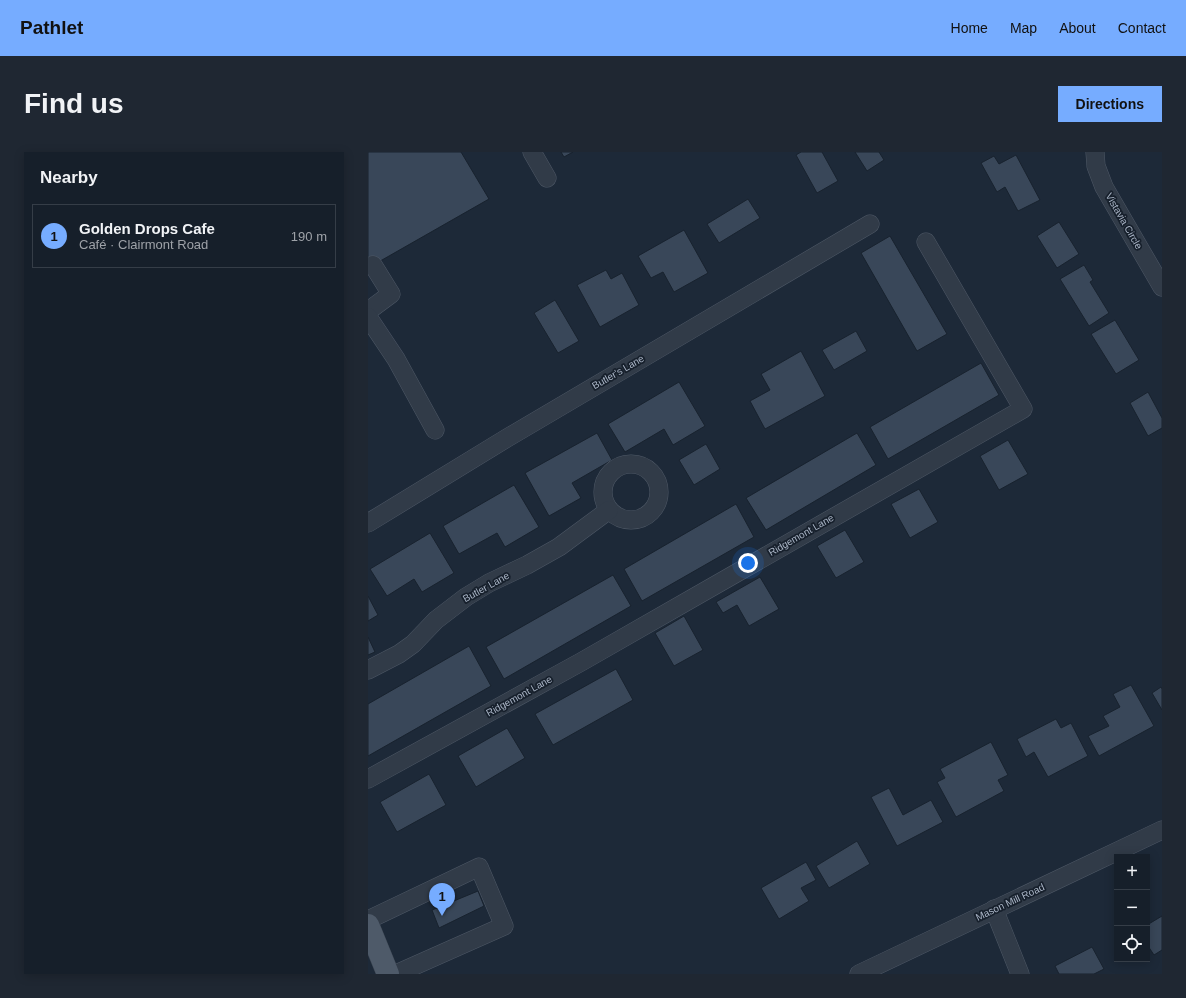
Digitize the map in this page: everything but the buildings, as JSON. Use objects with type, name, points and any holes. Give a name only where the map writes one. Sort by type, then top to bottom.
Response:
[{"type":"main road","points":[[368,925],[388,974]]},
{"type":"street","points":[[532,152],[547,178]]},
{"type":"street","name":"Vistavia Circle","points":[[1095,152],[1096,166],[1104,187],[1162,287]]},
{"type":"street","name":"Butler's Lane","points":[[368,523],[507,438],[870,224]]},
{"type":"street","name":"Ridgemont Lane","points":[[368,779],[581,662],[1023,409],[926,242]]},
{"type":"street","points":[[368,311],[390,294],[373,265]]},
{"type":"street","points":[[368,316],[396,359],[435,430]]},
{"type":"street","name":"Butler Lane","points":[[368,670],[399,654],[413,644],[436,620],[466,597],[489,583],[527,565],[559,547],[609,510]]},
{"type":"street","name":"Mason Mill Road","points":[[859,974],[1162,830]]},
{"type":"street","points":[[368,920],[479,867],[504,926],[396,974]]},
{"type":"street","points":[[994,910],[1020,974]]},
{"type":"place","name":"Golden Drops Cafe","points":[[442,916]]}]
